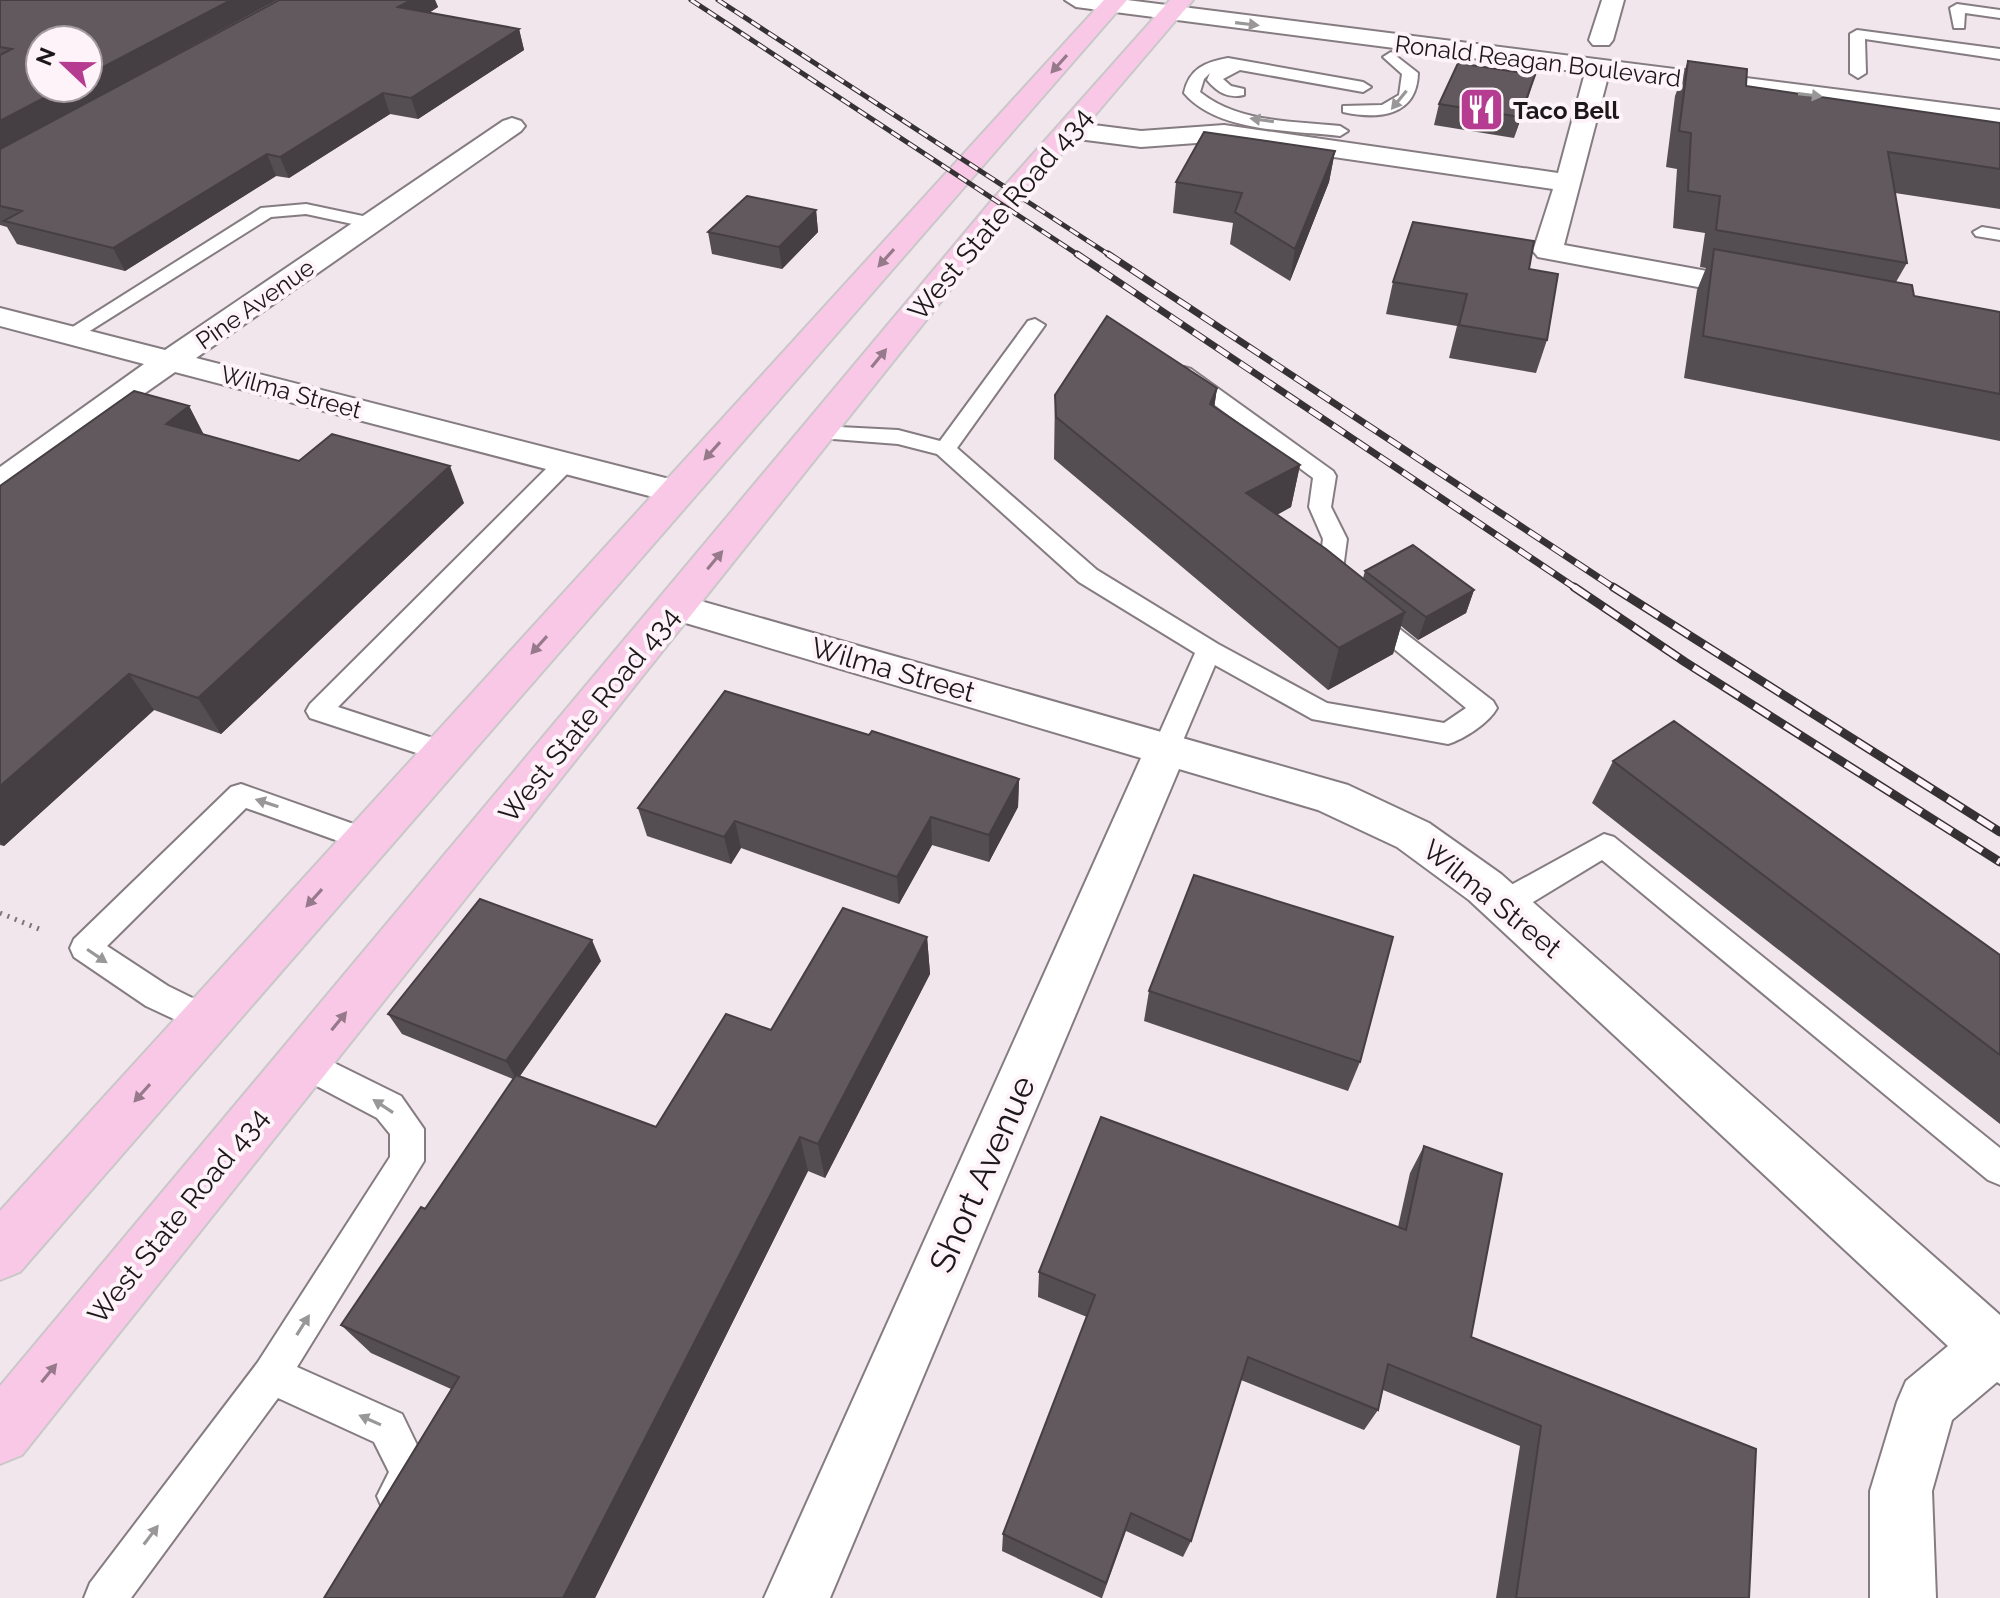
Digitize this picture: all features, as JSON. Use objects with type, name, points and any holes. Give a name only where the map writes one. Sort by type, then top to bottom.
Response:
[{"type":"main road","name":"West State Road 434","points":[[0,1252],[1114,3]]},
{"type":"main road","name":"West State Road 434","points":[[0,1433],[1003,205],[1176,7]]},
{"type":"street","name":"Ronald Reagan Boulevard","points":[[1076,0],[1176,7],[1287,29],[1598,69],[1762,97],[2000,118]]},
{"type":"street","name":"Ronald Reagan Boulevard","points":[[1613,0],[1589,39],[1628,44]]},
{"type":"street","points":[[1287,29],[1310,42],[1391,57]]},
{"type":"street","points":[[1598,69],[1548,251],[1797,297]]},
{"type":"street","points":[[1829,69],[1866,74]]},
{"type":"street","name":"Pine Avenue","points":[[0,484],[76,426],[512,126]]},
{"type":"street","points":[[1070,130],[1141,139],[1224,133],[1569,183]]},
{"type":"street","name":"Wilma Street","points":[[0,317],[676,492]]},
{"type":"street","name":"Wilma Street","points":[[676,607],[1332,797],[1413,835],[1504,904],[1996,1350]]},
{"type":"street","name":"Short Avenue","points":[[797,1598],[1166,750]]},
{"type":"street","points":[[1903,1598],[1901,1491],[1927,1402],[1996,1350]]},
{"type":"lane","points":[[1960,37],[1957,8],[2000,14]]},
{"type":"lane","points":[[1866,74],[1857,34],[1960,37],[2000,54]]},
{"type":"lane","points":[[1349,109],[1382,111],[1398,105],[1407,89],[1410,73],[1391,57]]},
{"type":"lane","points":[[1340,131],[1224,113],[1199,100],[1192,93],[1192,87],[1202,70],[1213,64],[1240,64],[1363,87]]},
{"type":"lane","points":[[1238,92],[1226,90],[1215,80],[1218,73],[1240,64]]},
{"type":"lane","points":[[70,335],[267,212],[306,209],[371,223]]},
{"type":"lane","points":[[945,449],[1035,325]]},
{"type":"lane","points":[[820,432],[898,437],[945,449],[1088,576],[1209,650],[1321,712],[1448,734],[1484,708],[1329,587],[1335,539],[1320,507],[1325,476],[1170,363]]},
{"type":"lane","points":[[444,752],[319,711],[565,463]]},
{"type":"lane","points":[[1166,750],[1209,650]]},
{"type":"lane","points":[[206,1020],[157,996],[85,948],[241,795],[366,840]]},
{"type":"lane","points":[[1504,904],[1604,845],[2000,1169]]},
{"type":"lane","points":[[105,1598],[271,1375],[407,1161],[407,1129],[389,1107],[304,1063]]},
{"type":"lane","points":[[271,1375],[388,1428],[411,1474],[379,1523]]},
{"type":"building","points":[[0,0],[231,0],[104,67],[104,24],[24,24],[24,104],[32,104],[0,121],[0,55],[12,49],[0,47]]},
{"type":"building","points":[[279,0],[411,0],[398,7],[519,29],[411,98],[383,93],[280,157],[267,154],[113,248],[4,221],[22,211],[0,206],[0,149],[84,104],[104,104],[104,93]]},
{"type":"building","points":[[1688,61],[1747,69],[1746,86],[2000,123],[2000,169],[1888,152],[1907,263],[1716,230],[1720,196],[1688,191],[1691,133],[1679,131]]},
{"type":"building","points":[[1458,63],[1535,75],[1520,117],[1439,104]]},
{"type":"building","points":[[1204,132],[1335,151],[1295,249],[1235,212],[1242,193],[1176,182]]},
{"type":"building","points":[[747,196],[816,210],[779,247],[708,232]]},
{"type":"building","points":[[1413,222],[1534,241],[1529,269],[1558,274],[1547,340],[1459,325],[1467,294],[1393,282]]},
{"type":"building","points":[[1714,249],[1912,285],[1914,296],[2000,312],[2000,394],[1703,336]]},
{"type":"building","points":[[1107,316],[1217,388],[1210,404],[1300,465],[1246,493],[1326,549],[1405,612],[1339,648],[1056,417],[1055,395]]},
{"type":"building","points":[[134,391],[189,406],[166,424],[299,461],[332,434],[450,466],[198,698],[129,674],[0,786],[0,486]]},
{"type":"building","points":[[1413,545],[1474,590],[1426,617],[1365,571]]},
{"type":"building","points":[[725,691],[869,735],[872,731],[1019,779],[989,835],[931,817],[897,877],[735,821],[724,837],[638,808]]},
{"type":"building","points":[[1674,721],[2000,955],[2000,1055],[1613,761]]},
{"type":"building","points":[[1194,875],[1393,937],[1360,1062],[1149,991]]},
{"type":"building","points":[[480,899],[592,940],[506,1061],[388,1014]]},
{"type":"building","points":[[843,908],[927,937],[818,1144],[800,1137],[563,1598],[324,1598],[459,1377],[341,1325],[516,1075],[656,1127],[726,1014],[771,1030]]},
{"type":"building","points":[[1101,1117],[1406,1230],[1424,1146],[1502,1174],[1471,1337],[1756,1449],[1749,1598],[1516,1598],[1541,1426],[1388,1364],[1378,1410],[1248,1357],[1191,1541],[1131,1513],[1106,1583],[1003,1534],[1095,1295],[1039,1272]]},
{"type":"railway","points":[[691,0],[1079,255]]},
{"type":"railway","points":[[718,0],[1111,256]]},
{"type":"railway","points":[[1108,254],[1616,589]]},
{"type":"railway","points":[[1079,255],[1577,589]]},
{"type":"railway","points":[[1574,587],[1685,662],[2000,862]]},
{"type":"railway","points":[[1613,587],[2000,832]]},
{"type":"place","name":"Taco Bell","points":[[1482,110]]}]
